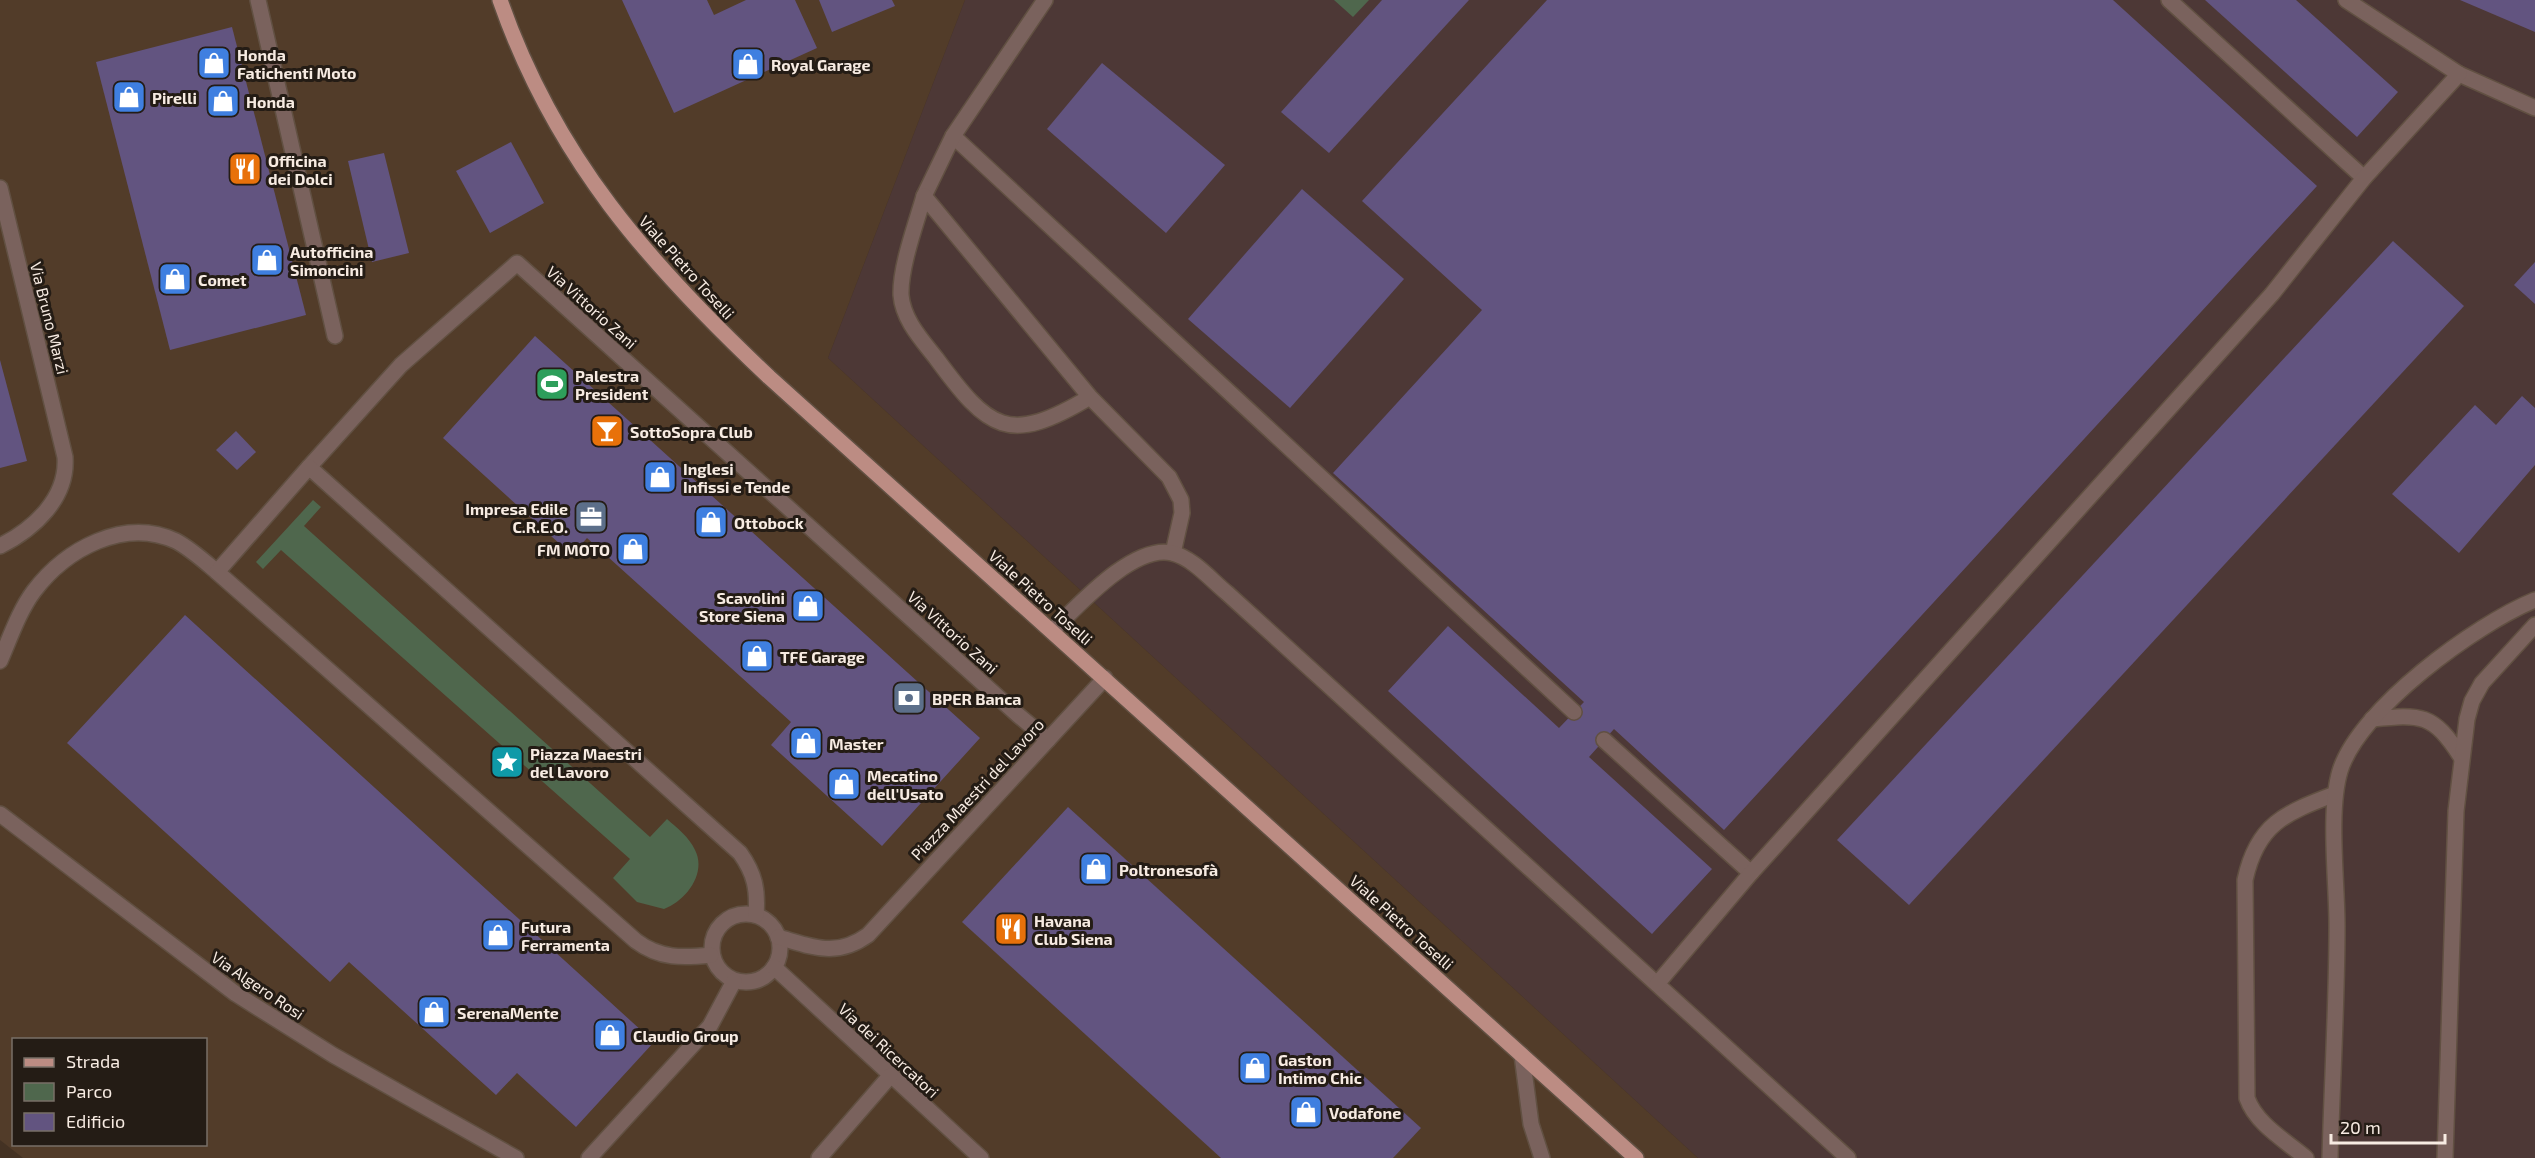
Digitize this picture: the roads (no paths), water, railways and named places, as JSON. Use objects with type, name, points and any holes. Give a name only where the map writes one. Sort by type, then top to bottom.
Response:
[{"type":"main road","name":"Viale Pietro Toselli","points":[[500,0],[532,80],[557,129],[584,172],[644,249],[699,310],[769,377],[1636,1158]]},
{"type":"lane","points":[[258,0],[335,336]]},
{"type":"lane","points":[[1045,0],[953,136],[924,196],[901,295],[909,321],[964,395],[986,417],[1006,425],[1024,426],[1056,417],[1090,397]]},
{"type":"lane","points":[[2169,0],[2364,178]]},
{"type":"lane","points":[[2346,0],[2459,74],[2535,108]]},
{"type":"lane","points":[[1657,984],[1751,873],[2272,294],[2364,178],[2459,74]]},
{"type":"lane","points":[[953,136],[1574,712]]},
{"type":"lane","name":"Via Bruno Marzi","points":[[0,188],[65,457],[66,470],[61,489],[45,513],[21,534],[0,546]]},
{"type":"lane","points":[[924,196],[1090,397],[1170,477],[1176,488],[1182,513],[1173,553]]},
{"type":"lane","name":"Via Vittorio Zani","points":[[309,467],[401,365],[517,263],[1018,716],[1048,740]]},
{"type":"lane","points":[[217,572],[309,467],[740,854],[754,877],[758,891],[756,915]]},
{"type":"lane","points":[[0,661],[33,591],[62,562],[97,541],[121,534],[160,536],[187,548],[217,572],[636,942],[648,950],[670,957],[711,955]]},
{"type":"lane","points":[[1052,631],[1112,576],[1133,560],[1153,553],[1173,553],[1187,560],[1227,593],[1848,1158]]},
{"type":"lane","points":[[2330,1158],[2337,927],[2335,794],[2340,769],[2372,719],[2448,651],[2535,600]]},
{"type":"lane","points":[[2445,1158],[2456,811],[2467,719],[2477,692],[2497,664],[2535,625]]},
{"type":"lane","name":"Piazza Maestri del Lavoro","points":[[778,937],[834,950],[846,948],[862,939],[1105,678]]},
{"type":"lane","points":[[2372,719],[2402,716],[2430,721],[2447,734],[2461,757]]},
{"type":"lane","points":[[1605,740],[1751,873]]},
{"type":"lane","points":[[2306,1158],[2265,1124],[2247,1098],[2245,880],[2249,860],[2259,841],[2272,825],[2293,810],[2335,794]]},
{"type":"lane","name":"Via Algero Rosi","points":[[0,814],[236,994],[333,1055],[516,1158]]},
{"type":"lane","points":[[744,914],[756,915],[766,920],[778,937],[779,958],[774,968],[756,981],[734,981],[723,974],[711,955],[715,931],[723,922],[744,914]]},
{"type":"lane","name":"Via dei Ricercatori","points":[[774,968],[981,1158]]},
{"type":"lane","points":[[589,1158],[710,1026],[734,981]]},
{"type":"lane","points":[[1522,1055],[1530,1124],[1542,1158]]},
{"type":"lane","points":[[819,1158],[890,1076]]},
{"type":"place","name":"Honda Fatichenti Moto","points":[[214,63]]},
{"type":"place","name":"Royal Garage","points":[[748,64]]},
{"type":"place","name":"Pirelli","points":[[129,97]]},
{"type":"place","name":"Honda","points":[[223,101]]},
{"type":"place","name":"Officina dei Dolci","points":[[245,169]]},
{"type":"place","name":"Autofficina Simoncini","points":[[267,260]]},
{"type":"place","name":"Comet","points":[[175,279]]},
{"type":"place","name":"Palestra President","points":[[552,384]]},
{"type":"place","name":"SottoSopra Club","points":[[607,431]]},
{"type":"place","name":"Inglesi Infissi e Tende","points":[[660,477]]},
{"type":"place","name":"Impresa Edile C.R.E.O.","points":[[591,517]]},
{"type":"place","name":"Ottobock","points":[[711,522]]},
{"type":"place","name":"FM MOTO","points":[[633,549]]},
{"type":"place","name":"Scavolini Store Siena","points":[[808,606]]},
{"type":"place","name":"TFE Garage","points":[[757,656]]},
{"type":"place","name":"BPER Banca","points":[[909,698]]},
{"type":"place","name":"Master","points":[[806,743]]},
{"type":"place","name":"Piazza Maestri del Lavoro","points":[[507,762]]},
{"type":"place","name":"Mecatino dell'Usato","points":[[844,784]]},
{"type":"place","name":"Poltronesofà","points":[[1096,869]]},
{"type":"place","name":"Havana Club Siena","points":[[1011,929]]},
{"type":"place","name":"Futura Ferramenta","points":[[498,935]]},
{"type":"place","name":"SerenaMente","points":[[434,1012]]},
{"type":"place","name":"Claudio Group","points":[[610,1035]]},
{"type":"place","name":"Gaston Intimo Chic","points":[[1255,1068]]},
{"type":"place","name":"Vodafone","points":[[1306,1112]]}]
